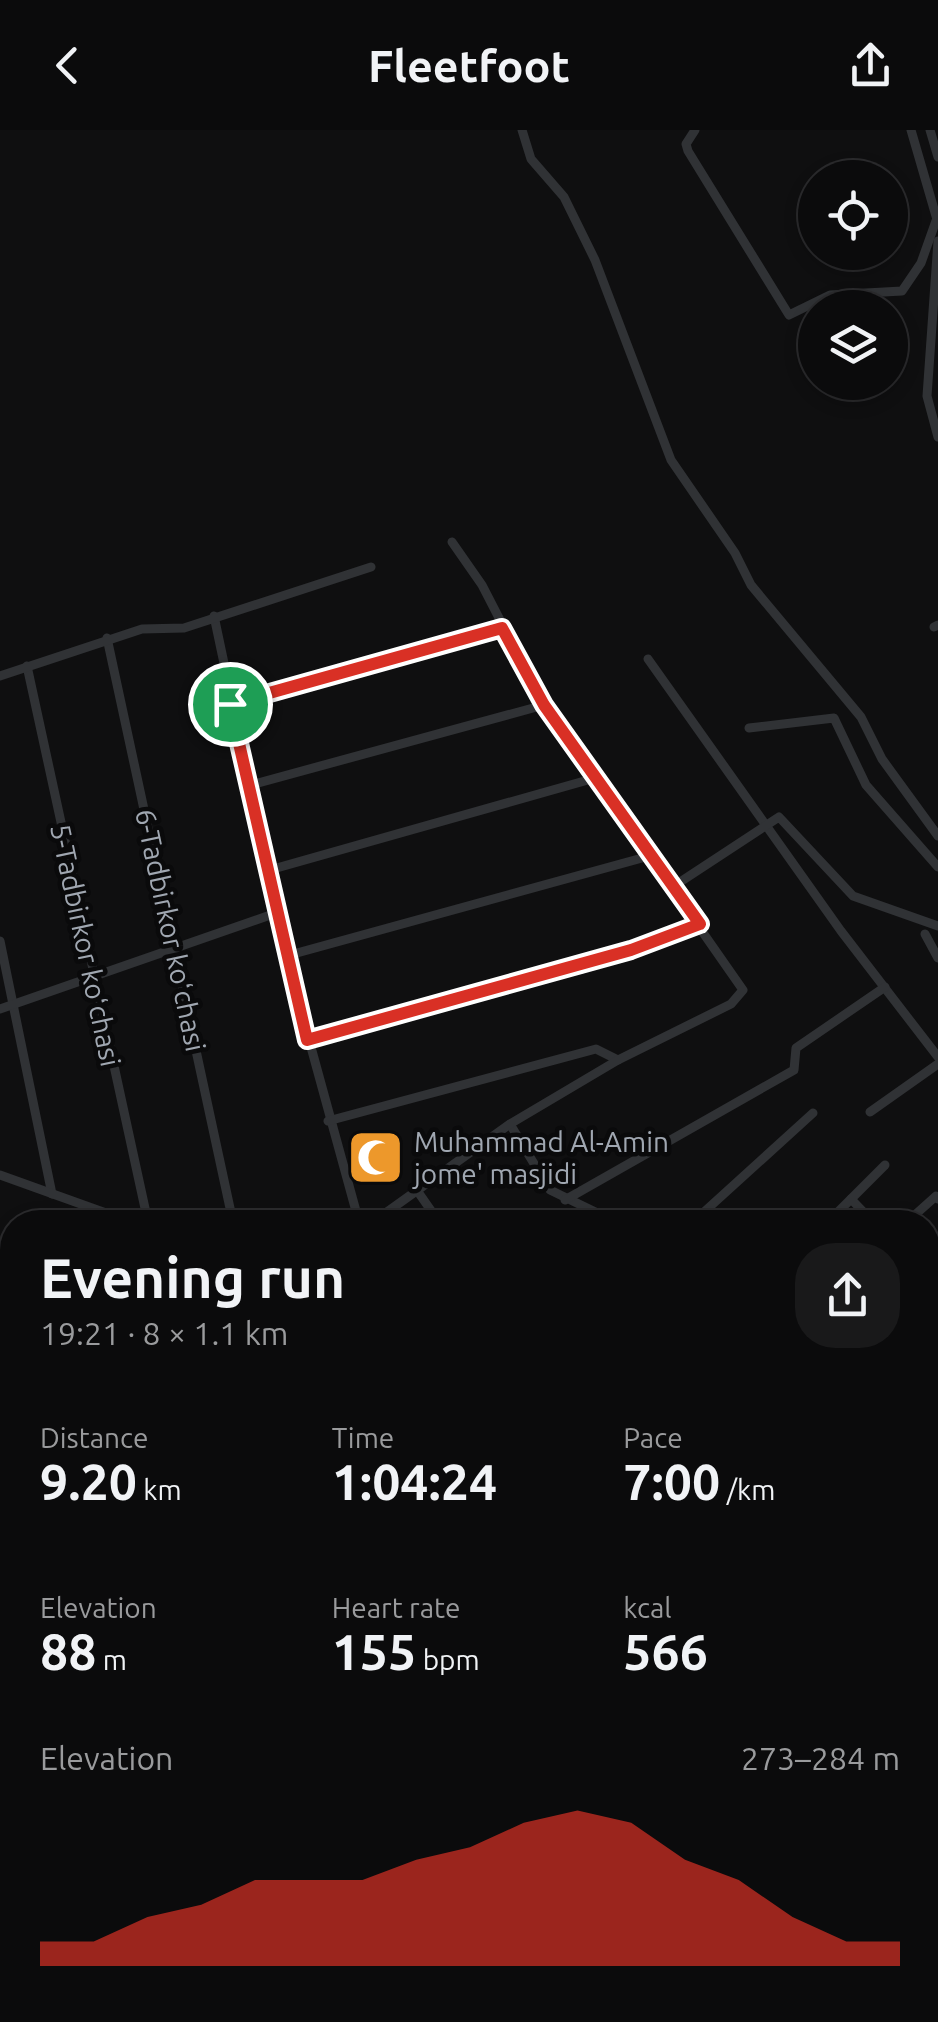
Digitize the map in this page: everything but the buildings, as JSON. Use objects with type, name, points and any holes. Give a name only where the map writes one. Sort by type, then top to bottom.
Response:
[{"type":"street","points":[[522,130],[531,159],[564,197],[596,260],[670,460],[735,554],[751,585],[861,717],[882,759],[938,836]]},
{"type":"street","points":[[695,130],[686,144],[688,151],[789,315],[830,296],[902,291],[921,264],[937,218]]},
{"type":"street","points":[[911,130],[938,227]]},
{"type":"street","points":[[930,130],[938,157]]},
{"type":"street","points":[[938,241],[927,396],[938,437]]},
{"type":"street","points":[[389,1210],[510,1124],[618,1060],[731,1004],[744,990],[653,855],[544,705],[482,585],[452,542]]},
{"type":"street","points":[[0,676],[107,638],[142,630],[184,628],[371,567]]},
{"type":"street","points":[[214,616],[246,786],[276,914],[328,1120],[355,1210]]},
{"type":"street","points":[[230,704],[502,628]]},
{"type":"street","name":"6-Tadbirkor koʻchasi","points":[[107,638],[230,1210]]},
{"type":"street","points":[[648,659],[764,825],[938,1060],[870,1112]]},
{"type":"street","name":"5-Tadbirkor koʻchasi","points":[[26,666],[145,1210]]},
{"type":"street","points":[[246,786],[544,705]]},
{"type":"street","points":[[749,728],[834,718],[866,784],[938,867]]},
{"type":"street","points":[[266,871],[594,778]]},
{"type":"street","points":[[674,886],[779,817],[853,896],[938,926]]},
{"type":"street","points":[[286,956],[653,855]]},
{"type":"street","points":[[0,1008],[276,914]]},
{"type":"street","points":[[307,1040],[631,950],[700,924]]},
{"type":"street","points":[[925,934],[938,958]]},
{"type":"street","points":[[0,942],[52,1194]]},
{"type":"street","points":[[566,1200],[794,1070],[794,1050],[800,1044],[886,987]]},
{"type":"street","points":[[328,1120],[596,1050],[618,1060]]},
{"type":"street","points":[[705,1210],[813,1112]]},
{"type":"street","points":[[510,1124],[542,1179],[566,1200],[589,1210]]},
{"type":"street","points":[[840,1210],[886,1164]]},
{"type":"street","points":[[0,1174],[97,1210]]},
{"type":"street","points":[[416,1189],[431,1210]]},
{"type":"street","points":[[851,1199],[862,1210]]},
{"type":"place","name":"Muhammad Al-Amin jome' masjidi","points":[[375,1157]]},
{"type":"route","points":[[502,628],[544,705],[700,924],[631,950],[307,1040],[230,704],[502,628]]}]
